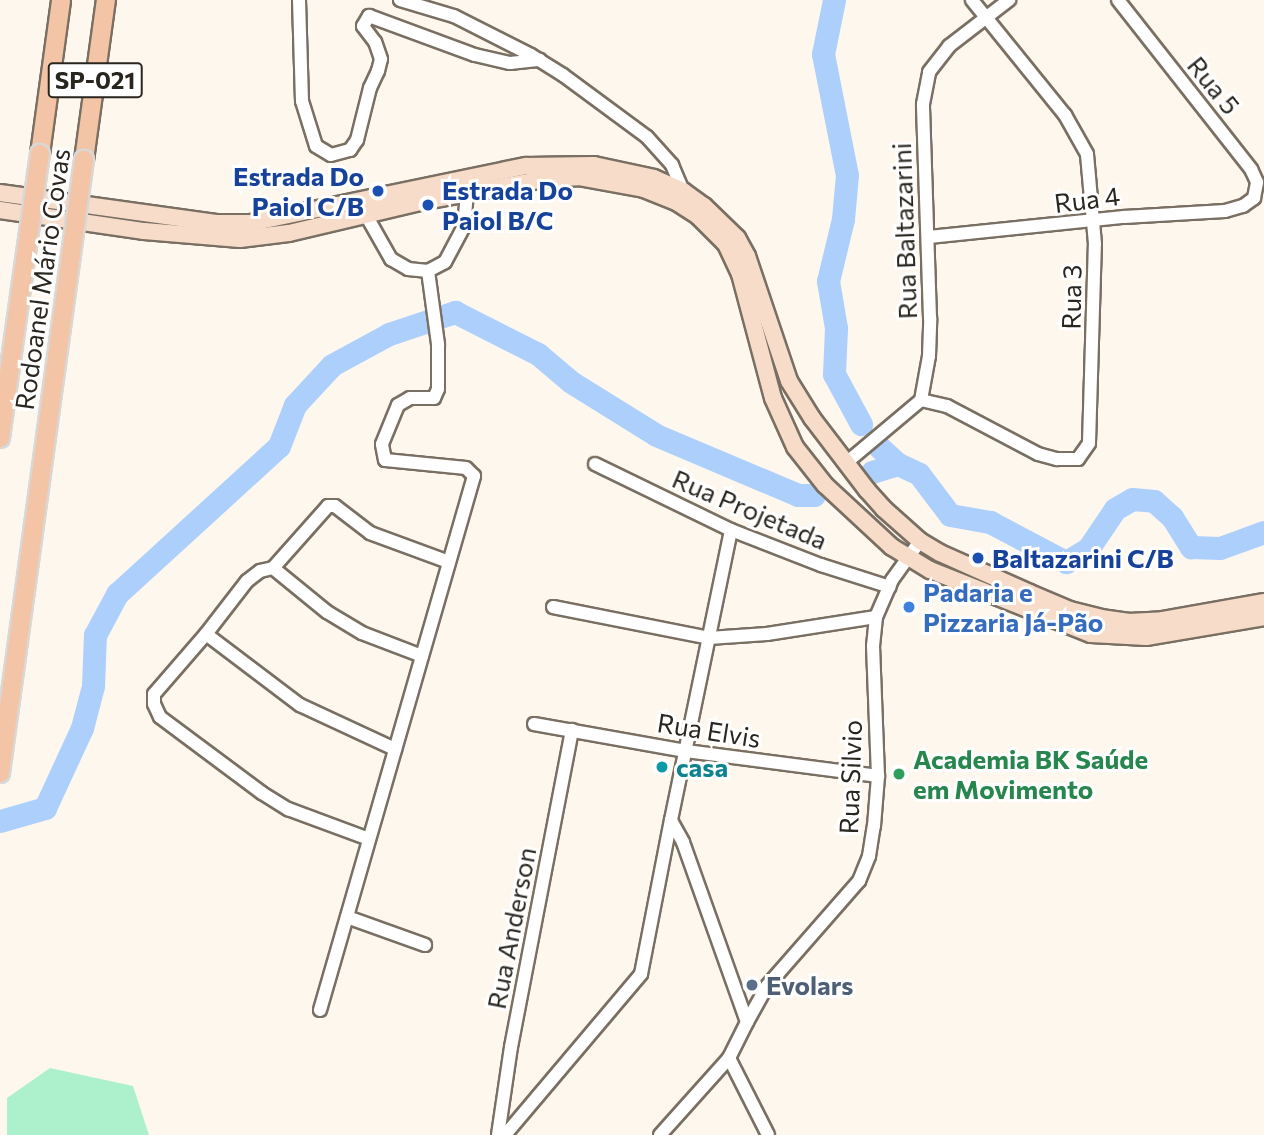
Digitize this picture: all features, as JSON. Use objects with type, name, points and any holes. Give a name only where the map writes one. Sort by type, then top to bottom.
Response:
[{"type":"highway","name":"Rodoanel Mário Covas","points":[[0,438],[61,0]]},
{"type":"highway","name":"Rodoanel Mário Covas","points":[[0,773],[106,0]]},
{"type":"main road","points":[[0,193],[216,223],[250,223],[526,166],[594,165],[627,170],[683,191],[723,222],[747,256],[789,382],[812,418],[867,490],[920,541],[948,557],[1030,593],[1070,610],[1101,618],[1128,622],[1163,620],[1264,602]]},
{"type":"main road","points":[[0,210],[131,229],[240,239],[271,236],[544,179],[578,177],[644,189],[678,203],[714,229],[733,257],[773,398],[795,447],[843,502],[892,547],[930,570],[1091,634],[1146,637],[1264,617]]},
{"type":"main road","points":[[789,435],[794,425],[812,418]]},
{"type":"main road","points":[[843,502],[855,500],[867,490]]},
{"type":"street","points":[[299,0],[302,101],[316,146],[331,155],[350,150],[357,141],[381,59],[375,42],[363,26],[369,16],[475,55],[510,63],[540,60]]},
{"type":"street","points":[[400,0],[454,16],[540,60],[617,112],[647,137],[672,164],[683,191]]},
{"type":"street","name":"Rua 3","points":[[921,400],[947,406],[1038,454],[1066,461],[1083,456],[1089,443],[1095,285],[1094,222],[1087,154],[1080,137],[972,0]]},
{"type":"street","name":"Rua Baltazarini","points":[[921,400],[929,356],[929,237],[924,88],[938,57],[1009,0]]},
{"type":"street","name":"Rua 5","points":[[1118,0],[1251,169],[1257,187],[1250,203]]},
{"type":"street","points":[[366,215],[391,259],[408,269],[428,271],[445,262],[464,227],[467,193]]},
{"type":"street","name":"Rua 4","points":[[929,237],[1225,211],[1250,203]]},
{"type":"street","points":[[320,1010],[474,476],[466,468],[385,460],[382,444],[398,405],[410,398],[433,398],[438,389],[438,344],[428,271]]},
{"type":"street","points":[[846,463],[921,400]]},
{"type":"street","name":"Rua Projetada","points":[[595,464],[731,530],[821,565],[891,583]]},
{"type":"street","points":[[369,839],[288,809],[262,793],[160,717],[154,704],[154,694],[247,581],[260,571],[273,568],[328,506],[335,506],[370,533],[449,562]]},
{"type":"street","points":[[505,1135],[641,974],[731,530]]},
{"type":"street","name":"Rua Silvio","points":[[660,1135],[729,1058],[767,986],[859,881],[874,826],[878,776],[873,646],[876,617],[891,583],[920,541]]},
{"type":"street","name":"Rua Silvio","points":[[891,583],[892,547]]},
{"type":"street","points":[[273,568],[327,612],[362,633],[422,656]]},
{"type":"street","points":[[553,607],[709,638],[767,634],[876,617]]},
{"type":"street","points":[[206,634],[300,705],[396,749]]},
{"type":"street","name":"Rua Elvis","points":[[534,724],[686,751],[878,776]]},
{"type":"street","name":"Rua Anderson","points":[[498,1135],[511,1047],[572,730]]},
{"type":"street","points":[[671,820],[683,842],[747,1022]]},
{"type":"street","points":[[347,917],[425,946]]},
{"type":"street","points":[[729,1058],[768,1135]]},
{"type":"green space","points":[[50,1068],[133,1086],[149,1135],[7,1135],[7,1098]]},
{"type":"waterway","points":[[834,0],[823,54],[847,175],[843,219],[828,281],[836,328],[834,374],[861,424]]},
{"type":"waterway","points":[[0,821],[45,808],[82,728],[93,686],[95,635],[117,594],[279,446],[295,405],[332,365],[389,334],[455,312],[538,354],[571,382],[656,435],[798,495],[814,495]]},
{"type":"waterway","points":[[879,447],[898,464],[919,474],[950,515],[990,522],[1066,562],[1088,549],[1115,509],[1132,499],[1154,501],[1172,517],[1191,547],[1220,548],[1264,532]]},
{"type":"waterway","points":[[872,472],[898,464]]},
{"type":"place","name":"Estrada Do Paiol C/B","points":[[378,191]]},
{"type":"place","name":"Estrada Do Paiol B/C","points":[[428,205]]},
{"type":"place","name":"Baltazarini C/B","points":[[978,558]]},
{"type":"place","name":"Padaria e Pizzaria Já-Pão","points":[[909,607]]},
{"type":"place","name":"casa","points":[[662,767]]},
{"type":"place","name":"Academia BK Saúde em Movimento","points":[[899,774]]},
{"type":"place","name":"Evolars","points":[[752,985]]}]
